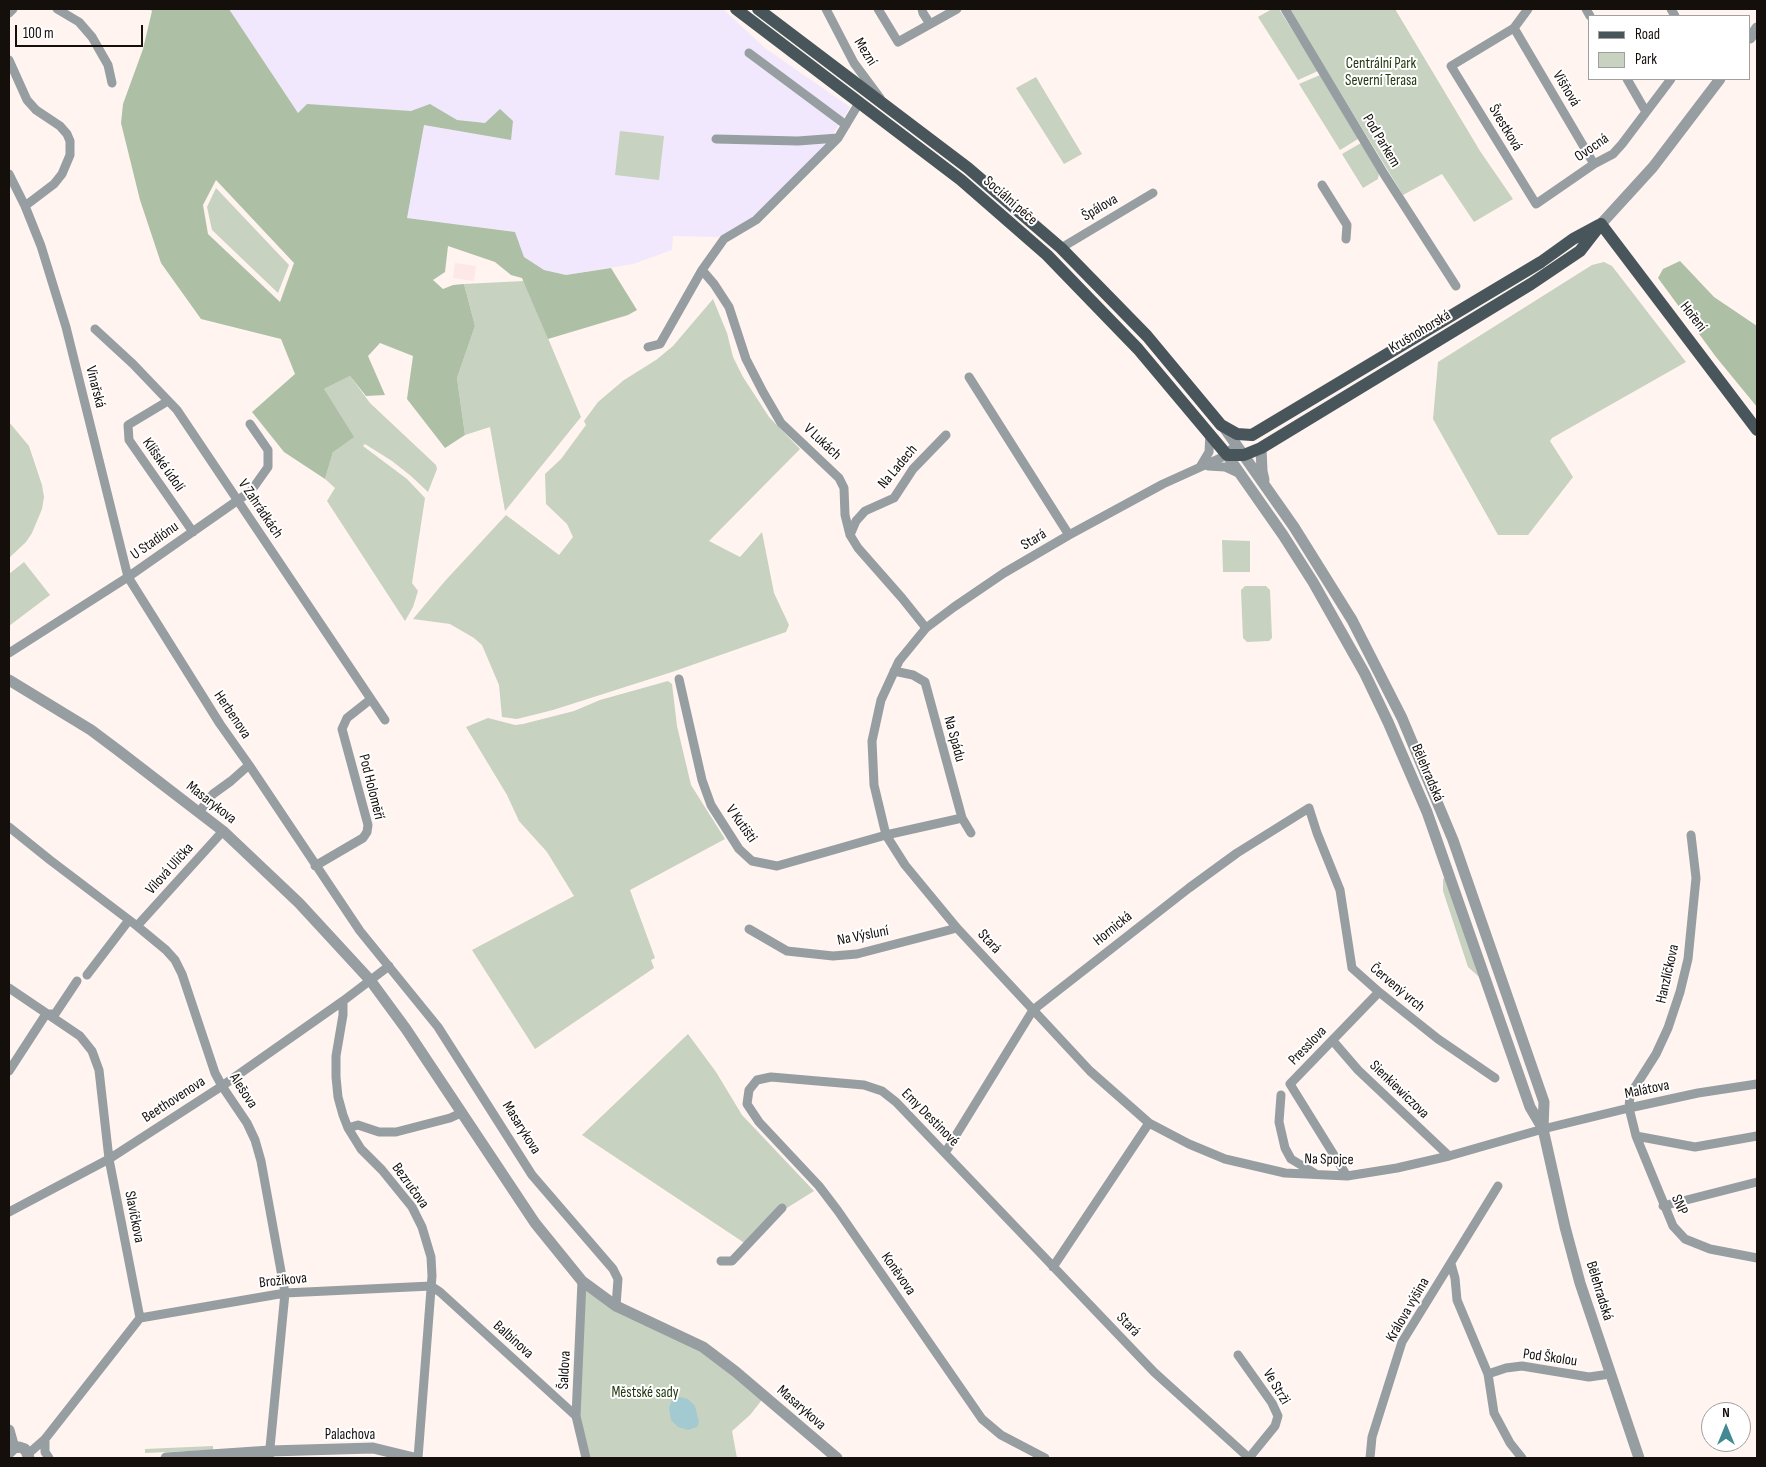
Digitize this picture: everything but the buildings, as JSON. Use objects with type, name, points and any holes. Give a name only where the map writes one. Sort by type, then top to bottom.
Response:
[{"type":"main road","name":"Sociální péče","points":[[736,9],[961,180],[1055,262],[1138,349],[1227,455]]},
{"type":"main road","name":"Sociální péče","points":[[763,10],[968,168],[1061,248],[1147,336],[1222,425]]},
{"type":"main road","name":"Hoření","points":[[1601,224],[1757,430]]},
{"type":"main road","name":"Krušnohorská","points":[[1252,435],[1532,267],[1573,239],[1601,224]]},
{"type":"main road","name":"Krušnohorská","points":[[1240,450],[1261,448],[1548,274],[1580,251],[1601,224]]},
{"type":"main road","points":[[1222,425],[1237,434],[1252,435]]},
{"type":"main road","points":[[1227,455],[1240,450]]},
{"type":"street","points":[[9,13],[13,9]]},
{"type":"street","points":[[57,9],[79,22],[92,37],[108,65],[112,83]]},
{"type":"street","name":"Mezní","points":[[826,9],[854,63],[886,106]]},
{"type":"street","points":[[878,9],[898,42],[957,9]]},
{"type":"street","points":[[922,9],[930,24]]},
{"type":"street","name":"Pod Parkem","points":[[1285,9],[1384,174],[1456,286]]},
{"type":"street","points":[[1514,28],[1528,9]]},
{"type":"street","points":[[756,24],[763,10]]},
{"type":"street","name":"Švestková","points":[[1514,28],[1451,66],[1536,204]]},
{"type":"street","name":"Višňová","points":[[1514,28],[1594,164]]},
{"type":"street","points":[[749,53],[846,125]]},
{"type":"street","points":[[9,60],[27,100],[36,110],[60,126],[70,141],[70,154],[62,174],[54,184],[25,206]]},
{"type":"street","points":[[1628,80],[1646,112]]},
{"type":"street","name":"Ovocná","points":[[1536,204],[1594,164],[1613,154],[1670,80]]},
{"type":"street","name":"Krušnohorská","points":[[1601,224],[1659,160],[1719,80]]},
{"type":"street","points":[[648,347],[660,344],[702,270],[724,239],[756,220],[838,138],[859,103]]},
{"type":"street","points":[[716,139],[798,141],[838,138]]},
{"type":"street","name":"Vinařská","points":[[9,174],[25,206],[41,246],[66,327],[128,577]]},
{"type":"street","points":[[1322,185],[1347,225],[1346,239]]},
{"type":"street","name":"Špálova","points":[[1061,248],[1153,193]]},
{"type":"street","name":"V Lukách","points":[[702,270],[729,307],[746,359],[781,423],[839,478],[844,488],[845,515],[850,535],[858,548],[926,628]]},
{"type":"street","name":"V Zahrádkách","points":[[95,329],[133,364],[177,410],[385,720]]},
{"type":"street","points":[[969,377],[1070,535]]},
{"type":"street","name":"Klíšské údolí","points":[[168,401],[128,425],[129,440],[193,532]]},
{"type":"street","name":"U Stadiónu","points":[[9,653],[128,577],[251,491],[268,467],[268,450],[250,424]]},
{"type":"street","name":"Sociální péče","points":[[1222,425],[1240,450]]},
{"type":"street","points":[[1200,467],[1209,452],[1210,433]]},
{"type":"street","name":"Na Ladech","points":[[850,535],[856,521],[865,511],[894,498],[913,469],[946,435]]},
{"type":"street","name":"Krušnohorská","points":[[1240,450],[1252,435]]},
{"type":"street","name":"Bělehradská","points":[[1261,448],[1262,472],[1265,484]]},
{"type":"street","name":"Bělehradská","points":[[1240,450],[1265,484],[1352,620],[1402,718],[1454,840],[1544,1102],[1543,1129],[1580,1283],[1639,1458]]},
{"type":"street","name":"Bělehradská","points":[[1227,455],[1283,535],[1313,582],[1360,666],[1388,722],[1434,828],[1530,1106],[1543,1129]]},
{"type":"street","name":"Stará","points":[[1149,1123],[1090,1071],[957,928],[905,865],[886,835],[874,785],[872,741],[881,700],[894,671],[899,661],[926,628],[1004,573],[1070,535],[1164,484],[1227,455]]},
{"type":"street","name":"Stará","points":[[1200,467],[1221,466],[1240,474]]},
{"type":"street","name":"Herbenova","points":[[128,577],[220,724],[316,866]]},
{"type":"street","name":"Na Spádu","points":[[894,671],[913,675],[925,682],[962,818],[971,833]]},
{"type":"street","name":"V Kutišti","points":[[679,679],[702,780],[711,805],[739,850],[752,861],[777,866],[886,835],[962,818]]},
{"type":"street","name":"Masarykova","points":[[9,680],[91,730],[223,831],[299,903],[370,980],[406,1029],[535,1223],[582,1281],[616,1306],[702,1347],[736,1372],[837,1458]]},
{"type":"street","name":"Pod Holoměří","points":[[316,866],[363,838],[367,832],[368,825],[342,729],[346,718],[371,699]]},
{"type":"street","points":[[198,812],[213,794],[249,765]]},
{"type":"street","name":"Hornická","points":[[945,1153],[1033,1010],[1189,888],[1237,853],[1309,808],[1326,856]]},
{"type":"street","name":"Alešova","points":[[9,827],[133,923],[166,950],[175,960],[182,974],[215,1073],[247,1123],[255,1140],[261,1161],[285,1293],[269,1455]]},
{"type":"street","name":"Vilová Ulička","points":[[87,975],[133,923],[223,831]]},
{"type":"street","name":"Hanzlíčkova","points":[[1629,1108],[1630,1095],[1656,1054],[1668,1028],[1680,992],[1688,959],[1696,878],[1691,835]]},
{"type":"street","name":"Červený vrch","points":[[1326,856],[1340,890],[1352,968],[1378,992],[1438,1039],[1495,1078]]},
{"type":"street","name":"Masarykova","points":[[316,866],[360,931],[438,1027],[532,1175],[613,1269],[618,1279],[616,1306]]},
{"type":"street","name":"Na Výsluní","points":[[749,929],[787,951],[833,956],[857,954],[957,928]]},
{"type":"street","points":[[370,980],[389,966]]},
{"type":"street","name":"Beethovenova","points":[[9,1212],[109,1159],[222,1086],[370,980]]},
{"type":"street","points":[[9,1071],[46,1014],[55,1014],[77,981]]},
{"type":"street","name":"Slavíčkova","points":[[9,988],[80,1036],[92,1051],[99,1070],[109,1159],[140,1318]]},
{"type":"street","name":"Presslova","points":[[1348,1176],[1290,1084],[1378,992]]},
{"type":"street","name":"Bezručova","points":[[343,1001],[343,1015],[336,1056],[336,1077],[338,1097],[348,1128],[361,1149],[382,1170],[412,1206],[422,1227],[431,1256],[432,1276],[416,1458]]},
{"type":"street","name":"Sienkiewiczova","points":[[1332,1041],[1358,1070],[1449,1156]]},
{"type":"street","name":"Emy Destinové","points":[[749,1090],[757,1080],[771,1077],[864,1085],[882,1091],[896,1102],[1053,1267]]},
{"type":"street","name":"Malátova","points":[[1543,1129],[1698,1093],[1757,1084]]},
{"type":"street","name":"Koněvova","points":[[749,1090],[747,1104],[759,1122],[819,1186],[836,1208],[982,1419],[1002,1435],[1045,1458]]},
{"type":"street","points":[[1281,1095],[1279,1122],[1285,1148],[1291,1159],[1316,1175]]},
{"type":"street","name":"SNP","points":[[1629,1108],[1636,1136],[1663,1206],[1673,1226],[1685,1239],[1710,1249],[1757,1258]]},
{"type":"street","points":[[348,1128],[358,1125],[379,1132],[396,1132],[450,1118],[461,1113]]},
{"type":"street","points":[[1053,1267],[1149,1123]]},
{"type":"street","name":"Na Spojce","points":[[1149,1123],[1189,1144],[1225,1159],[1285,1173],[1348,1176],[1397,1168],[1449,1156],[1543,1129]]},
{"type":"street","points":[[1636,1136],[1695,1147],[1757,1136]]},
{"type":"street","points":[[1663,1206],[1757,1182]]},
{"type":"street","name":"Králova výšina","points":[[1370,1458],[1372,1437],[1402,1342],[1498,1186]]},
{"type":"street","points":[[721,1261],[732,1261],[782,1208]]},
{"type":"street","points":[[1451,1264],[1455,1278],[1457,1300],[1488,1374],[1494,1413],[1510,1442],[1522,1458]]},
{"type":"street","name":"Stará","points":[[1053,1267],[1154,1372],[1249,1458]]},
{"type":"street","name":"Šaldova","points":[[582,1281],[576,1416],[586,1458]]},
{"type":"street","name":"Brožíkova","points":[[140,1318],[285,1293],[431,1286]]},
{"type":"street","name":"Balbínova","points":[[431,1286],[440,1292],[576,1416]]},
{"type":"street","points":[[9,1430],[12,1451],[19,1447],[25,1449],[29,1456],[45,1439],[140,1318]]},
{"type":"street","name":"Ve Strži","points":[[1238,1355],[1272,1403],[1278,1416],[1275,1426],[1249,1458]]},
{"type":"street","name":"Pod Školou","points":[[1488,1374],[1506,1368],[1522,1366],[1589,1377],[1610,1374]]},
{"type":"street","points":[[45,1439],[45,1452],[49,1458]]},
{"type":"street","name":"Palachova","points":[[166,1458],[269,1455],[373,1448],[416,1458]]},
{"type":"shaded area","points":[[229,9],[723,9],[765,48],[850,107],[827,144],[753,217],[718,237],[673,236],[672,250],[633,264],[566,275],[544,270],[524,257],[515,232],[407,218],[298,113]]},
{"type":"shaded area","points":[[455,263],[476,266],[474,281],[453,278]]},
{"type":"green space","points":[[150,9],[229,9],[298,113],[307,104],[411,111],[430,104],[457,120],[485,123],[500,109],[513,121],[511,140],[424,125],[407,218],[515,232],[524,257],[544,270],[566,275],[611,268],[637,310],[628,315],[548,339],[522,278],[511,275],[495,262],[448,246],[445,272],[433,280],[443,289],[453,285],[464,284],[475,326],[457,378],[465,435],[445,448],[407,399],[413,356],[380,343],[368,356],[385,395],[366,396],[350,376],[324,389],[354,437],[333,452],[325,479],[284,452],[252,412],[295,374],[281,339],[201,319],[161,263],[140,200],[121,123],[123,104],[143,49],[152,11]],"holes":[[[216,180],[294,263],[280,302],[208,234],[203,205]]]},
{"type":"green space","points":[[1272,9],[1279,9],[1318,71],[1298,80],[1258,17]]},
{"type":"green space","name":"Centrální Park Severní Terasa","points":[[1289,9],[1395,9],[1480,151],[1513,199],[1474,222],[1442,174],[1403,195]]},
{"type":"green space","points":[[1320,75],[1358,139],[1340,150],[1299,84]]},
{"type":"green space","points":[[1036,77],[1082,154],[1064,164],[1016,88]]},
{"type":"green space","points":[[620,131],[664,136],[659,180],[615,175]]},
{"type":"green space","points":[[1361,143],[1379,173],[1378,179],[1363,188],[1342,154]]},
{"type":"green space","points":[[216,188],[289,265],[278,293],[212,230],[207,207]]},
{"type":"green space","points":[[1680,261],[1714,297],[1757,326],[1757,407],[1716,357],[1658,278],[1663,269]]},
{"type":"green space","points":[[1604,262],[1612,266],[1686,362],[1552,438],[1550,441],[1573,477],[1528,535],[1498,535],[1433,419],[1438,362],[1592,265]]},
{"type":"green space","points":[[524,281],[581,417],[505,511],[490,427],[465,435],[457,378],[475,326],[464,284]]},
{"type":"green space","points":[[713,299],[727,333],[733,357],[743,377],[769,417],[800,449],[709,541],[740,557],[762,532],[774,593],[789,625],[786,632],[672,672],[553,710],[517,719],[502,717],[499,685],[482,645],[450,624],[413,619],[506,515],[559,555],[573,537],[567,524],[546,504],[545,474],[561,459],[586,425],[584,421],[598,402],[624,380],[656,360],[673,346]]},
{"type":"green space","points":[[350,376],[370,403],[436,465],[437,469],[428,492],[392,461],[365,444],[363,446],[407,479],[425,498],[412,583],[418,591],[413,607],[405,621],[327,501],[335,488],[325,479],[333,452],[324,389]]},
{"type":"green space","points":[[9,422],[29,446],[44,497],[42,509],[32,533],[26,542],[9,558]]},
{"type":"green space","points":[[1222,540],[1250,541],[1250,572],[1223,572]]},
{"type":"green space","points":[[24,562],[50,595],[9,626],[9,574]]},
{"type":"green space","points":[[1245,586],[1266,586],[1270,590],[1272,638],[1269,641],[1247,642],[1243,638],[1241,590]]},
{"type":"green space","points":[[668,681],[672,684],[677,726],[691,785],[725,839],[630,890],[655,958],[651,960],[654,968],[535,1049],[472,950],[574,896],[547,852],[519,821],[507,795],[466,727],[488,718],[515,725],[523,724],[574,711],[600,700]]},
{"type":"green space","points":[[1446,877],[1479,977],[1468,967],[1443,891],[1443,879]]},
{"type":"green space","points":[[688,1034],[716,1072],[742,1115],[814,1191],[782,1211],[749,1246],[582,1135]]},
{"type":"green space","name":"Městské sady","points":[[582,1281],[703,1347],[765,1396],[750,1415],[732,1431],[737,1458],[586,1458],[576,1416]]},
{"type":"green space","points":[[213,1446],[213,1450],[145,1453],[145,1449]]},
{"type":"water","points":[[680,1397],[688,1399],[695,1406],[699,1422],[697,1427],[688,1430],[678,1427],[671,1420],[669,1408],[672,1400]]}]
